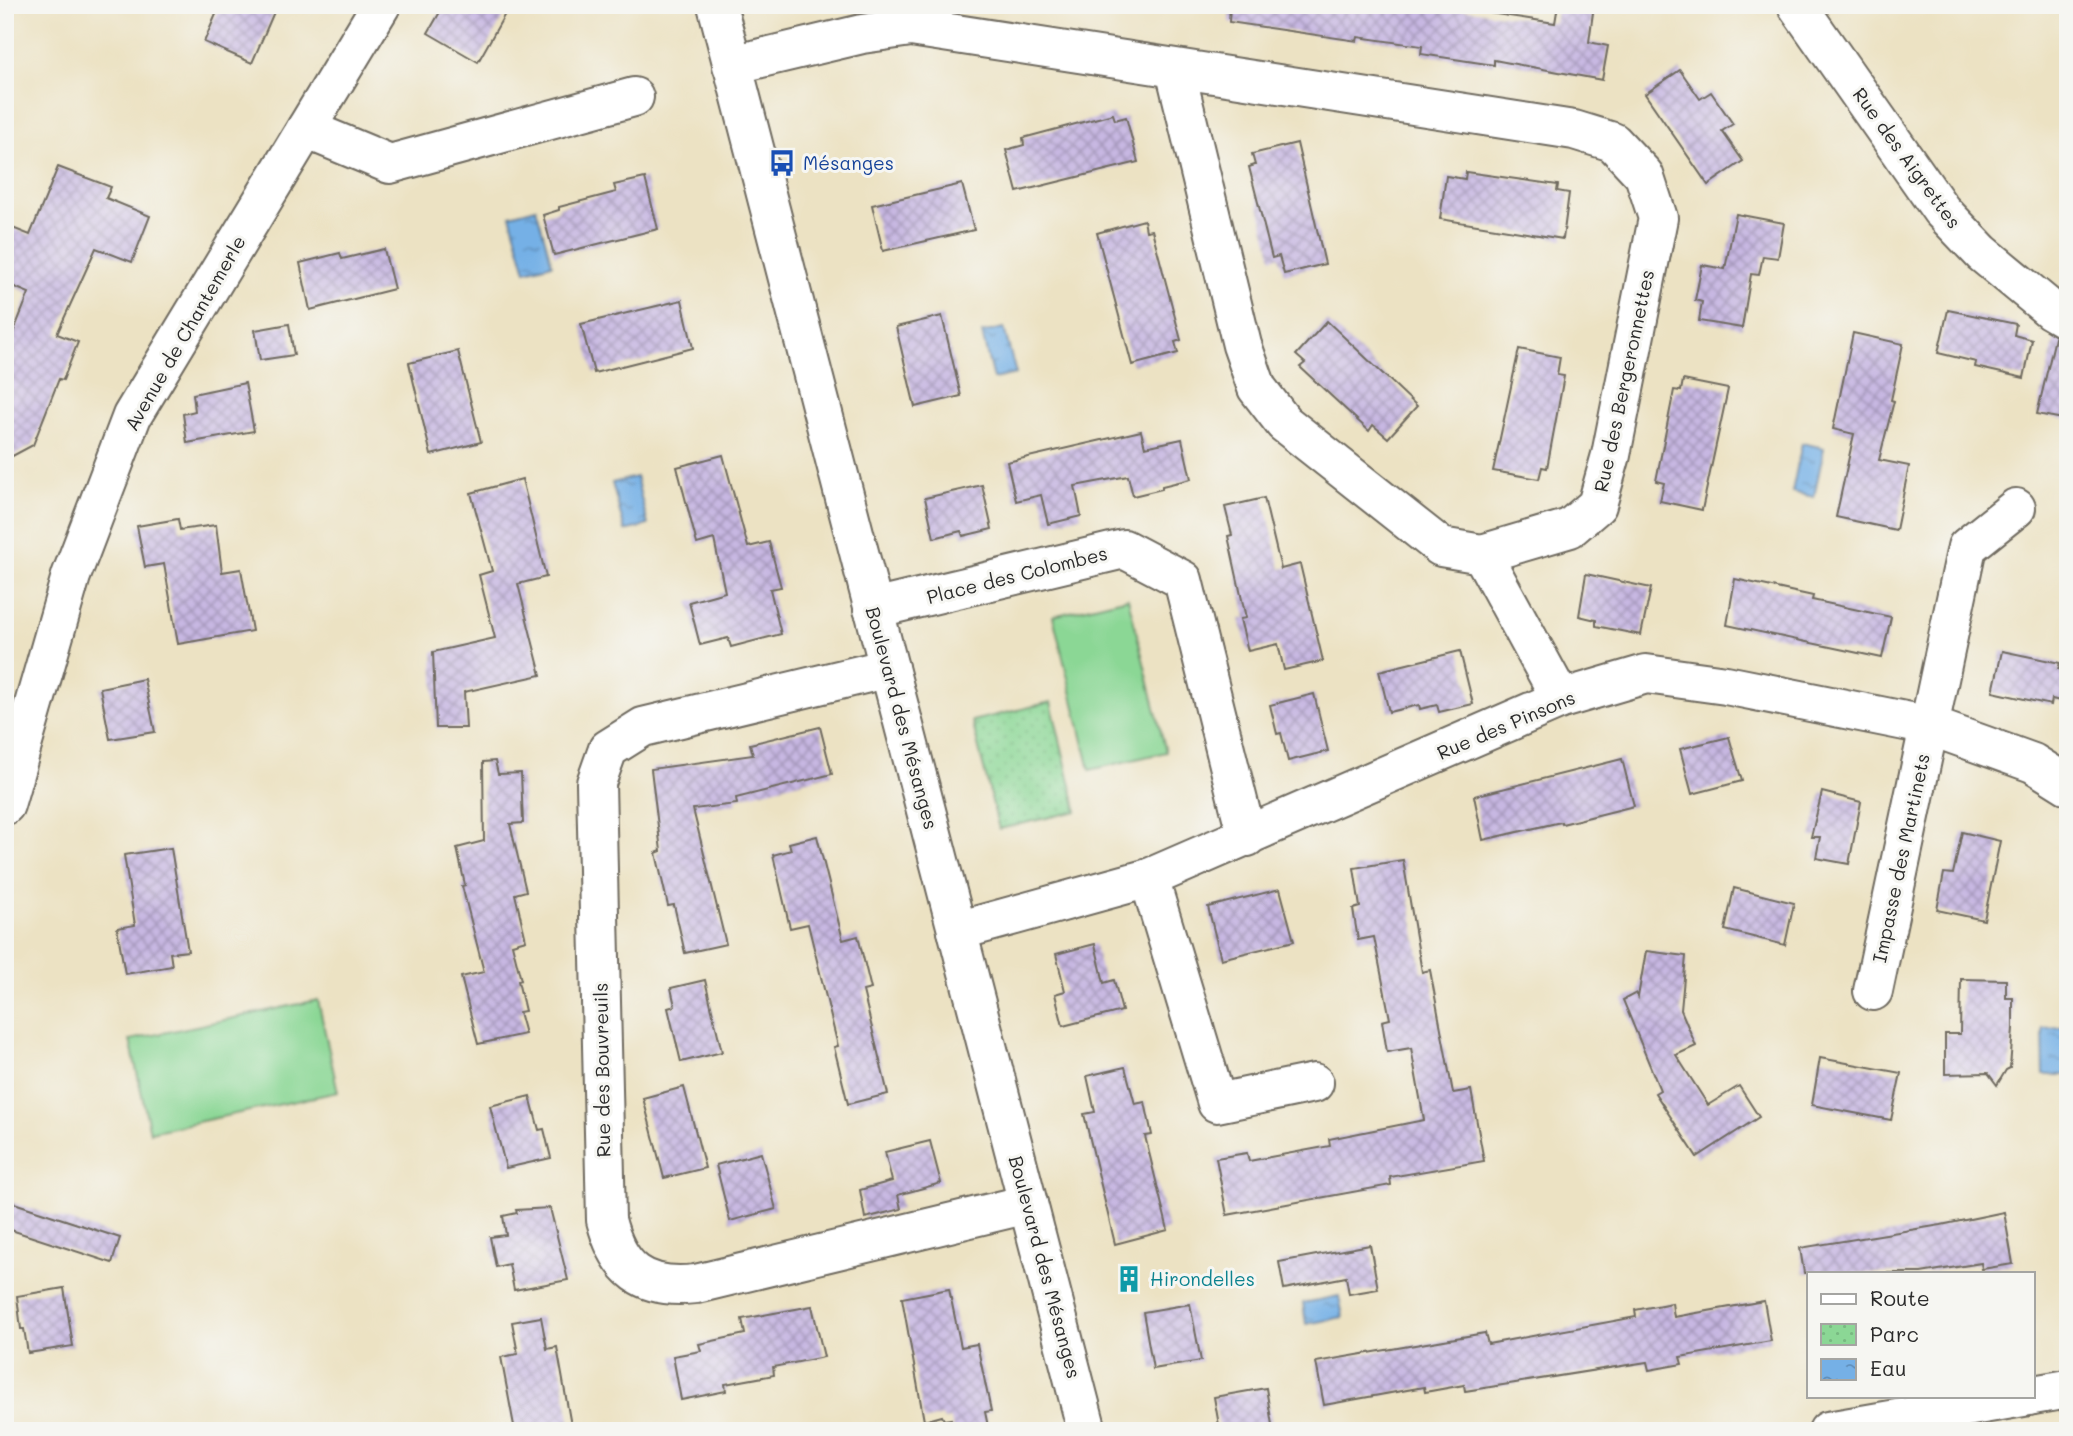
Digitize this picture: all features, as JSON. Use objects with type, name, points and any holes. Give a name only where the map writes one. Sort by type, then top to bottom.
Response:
[{"type":"street","name":"Avenue de Chantemerle","points":[[5,805],[71,576],[132,416],[380,5]]},
{"type":"street","name":"Boulevard des Mésanges","points":[[716,5],[1087,1431]]},
{"type":"street","name":"Rue des Aigrettes","points":[[1797,5],[1941,210],[1982,253],[2051,310],[2068,320]]},
{"type":"street","name":"Rue des Bergeronnettes","points":[[732,65],[862,34],[911,27],[1574,130],[1613,142],[1644,175],[1658,218],[1611,455],[1597,505],[1570,528],[1482,554],[1441,547],[1284,424],[1257,388],[1242,345],[1175,69]]},
{"type":"street","points":[[306,129],[390,164],[634,97]]},
{"type":"street","name":"Impasse des Martinets","points":[[1873,991],[1968,548],[2016,508]]},
{"type":"street","name":"Place des Colombes","points":[[873,609],[1124,549],[1183,580],[1247,837]]},
{"type":"street","points":[[1482,554],[1560,699]]},
{"type":"street","name":"Rue des Bouvreuils","points":[[889,668],[643,727],[608,749],[596,783],[606,1220],[612,1245],[628,1266],[646,1280],[671,1287],[696,1284],[1028,1204]]},
{"type":"street","name":"Rue des Pinsons","points":[[957,931],[1149,878],[1560,699],[1646,674],[1726,685],[1930,726],[2033,763],[2068,785]]},
{"type":"street","points":[[1149,878],[1217,1103],[1314,1083]]},
{"type":"street","points":[[2035,1394],[2068,1389]]},
{"type":"street","points":[[1828,1431],[2014,1398]]},
{"type":"green space","points":[[1128,598],[1166,752],[1090,770],[1053,616]]},
{"type":"green space","points":[[1051,702],[1077,811],[999,829],[972,721]]},
{"type":"green space","points":[[318,1000],[338,1092],[150,1132],[130,1040]]},
{"type":"water","points":[[536,208],[552,264],[526,271],[510,215]]},
{"type":"water","points":[[1004,328],[1016,374],[993,379],[982,333]]},
{"type":"water","points":[[1802,443],[1824,448],[1814,497],[1792,492]]},
{"type":"water","points":[[636,477],[648,525],[625,531],[612,483]]},
{"type":"water","points":[[2066,1027],[2068,1075],[2044,1075],[2043,1028]]},
{"type":"water","points":[[1339,1296],[1343,1317],[1306,1324],[1303,1303]]},
{"type":"building","points":[[220,5],[277,5],[252,63],[204,42]]},
{"type":"building","points":[[444,5],[510,5],[478,62],[428,33]]},
{"type":"building","points":[[1230,5],[1437,5],[1555,23],[1558,5],[1594,5],[1589,42],[1608,46],[1602,80],[1494,60],[1494,65],[1421,54],[1422,46],[1358,37],[1357,41],[1229,22]]},
{"type":"building","points":[[1680,70],[1700,99],[1711,92],[1733,124],[1722,131],[1743,161],[1708,185],[1645,94]]},
{"type":"building","points":[[1113,114],[1115,120],[1126,117],[1138,162],[1017,192],[1006,150],[1024,145],[1023,138]]},
{"type":"building","points":[[1297,143],[1325,264],[1284,274],[1279,256],[1272,258],[1249,167],[1255,165],[1252,154]]},
{"type":"building","points":[[58,167],[111,187],[106,198],[150,216],[132,262],[96,248],[57,334],[78,342],[63,380],[59,379],[33,445],[5,460],[5,353],[29,293],[5,283],[5,225],[30,235]]},
{"type":"building","points":[[1466,172],[1558,185],[1557,191],[1569,193],[1563,239],[1440,219],[1446,176],[1465,179]]},
{"type":"building","points":[[645,178],[658,229],[554,255],[543,215],[559,210],[559,207],[616,192],[614,185]]},
{"type":"building","points":[[962,184],[974,230],[883,251],[872,205]]},
{"type":"building","points":[[1736,214],[1784,223],[1778,258],[1763,256],[1759,275],[1751,274],[1742,328],[1699,321],[1702,302],[1695,300],[1702,265],[1725,269]]},
{"type":"building","points":[[1144,220],[1146,231],[1152,230],[1181,340],[1175,342],[1178,353],[1132,365],[1097,233]]},
{"type":"building","points":[[384,249],[394,289],[310,310],[300,263],[340,253],[342,259]]},
{"type":"building","points":[[682,300],[693,348],[594,373],[581,324]]},
{"type":"building","points":[[1948,310],[2016,324],[2014,335],[2032,340],[2024,378],[1975,367],[1976,362],[1938,353]]},
{"type":"building","points":[[942,316],[961,396],[915,407],[896,327]]},
{"type":"building","points":[[1327,321],[1417,406],[1388,438],[1373,425],[1369,431],[1300,367],[1305,363],[1296,355]]},
{"type":"building","points":[[289,324],[294,355],[260,360],[255,330]]},
{"type":"building","points":[[1853,333],[1903,344],[1891,400],[1894,401],[1879,460],[1909,466],[1896,530],[1836,517],[1854,434],[1833,429]]},
{"type":"building","points":[[2055,338],[2068,342],[2068,420],[2037,414]]},
{"type":"building","points":[[1519,349],[1560,357],[1557,375],[1564,376],[1547,468],[1542,467],[1539,479],[1493,471]]},
{"type":"building","points":[[458,351],[481,442],[431,455],[409,363]]},
{"type":"building","points":[[1683,380],[1728,389],[1702,510],[1660,501],[1664,483],[1656,481],[1674,390],[1681,391]]},
{"type":"building","points":[[245,383],[254,431],[187,443],[183,414],[195,411],[193,394]]},
{"type":"building","points":[[1141,431],[1145,447],[1182,439],[1191,479],[1133,496],[1128,476],[1075,486],[1081,516],[1048,524],[1041,495],[1016,501],[1007,462]]},
{"type":"building","points":[[723,455],[748,547],[769,542],[781,587],[770,589],[781,634],[731,647],[728,638],[700,645],[689,602],[725,592],[714,539],[697,544],[677,467]]},
{"type":"building","points":[[522,479],[546,577],[518,584],[541,675],[464,692],[466,728],[436,728],[433,652],[495,638],[479,575],[492,571],[471,493]]},
{"type":"building","points":[[982,485],[992,529],[963,536],[961,531],[934,538],[925,498]]},
{"type":"building","points":[[1264,498],[1281,569],[1300,564],[1323,661],[1284,670],[1278,644],[1248,651],[1240,619],[1246,618],[1228,536],[1232,535],[1225,507]]},
{"type":"building","points":[[178,519],[180,530],[216,525],[222,572],[241,569],[252,631],[178,644],[164,564],[145,567],[137,526]]},
{"type":"building","points":[[1586,574],[1651,588],[1641,635],[1596,626],[1596,620],[1579,616]]},
{"type":"building","points":[[1735,579],[1813,596],[1812,600],[1891,617],[1882,658],[1727,625]]},
{"type":"building","points":[[1460,651],[1473,704],[1439,712],[1437,705],[1420,709],[1419,705],[1389,712],[1379,671]]},
{"type":"building","points":[[2002,651],[2060,663],[2058,669],[2068,671],[2068,703],[2052,699],[2051,705],[1993,692]]},
{"type":"building","points":[[144,679],[155,732],[110,739],[100,688]]},
{"type":"building","points":[[1314,694],[1328,751],[1288,761],[1281,733],[1277,734],[1270,705]]},
{"type":"building","points":[[820,727],[832,774],[736,798],[737,804],[693,809],[726,944],[685,953],[674,905],[668,906],[656,853],[661,851],[651,769],[753,755],[750,744]]},
{"type":"building","points":[[1729,737],[1742,781],[1692,794],[1680,749]]},
{"type":"building","points":[[1622,759],[1634,806],[1483,840],[1474,796]]},
{"type":"building","points":[[495,761],[498,774],[521,773],[523,823],[510,824],[526,891],[515,894],[526,940],[512,944],[521,980],[518,981],[525,1011],[519,1012],[525,1034],[478,1044],[461,977],[484,972],[462,886],[465,885],[457,848],[484,841],[483,762]]},
{"type":"building","points":[[1822,792],[1861,802],[1849,864],[1816,858],[1820,837],[1811,837]]},
{"type":"building","points":[[1962,832],[2000,841],[1984,920],[1937,910],[1944,873],[1953,874]]},
{"type":"building","points":[[817,836],[843,940],[858,936],[871,989],[863,991],[888,1094],[848,1104],[834,1047],[838,1046],[808,924],[790,928],[773,855],[791,850],[789,843]]},
{"type":"building","points":[[171,848],[188,951],[170,953],[172,966],[125,974],[117,928],[135,925],[124,855]]},
{"type":"building","points":[[1403,860],[1422,972],[1430,970],[1453,1093],[1471,1090],[1484,1161],[1390,1177],[1391,1185],[1227,1215],[1216,1158],[1247,1153],[1249,1161],[1330,1146],[1329,1139],[1424,1120],[1411,1048],[1387,1052],[1382,1021],[1390,1019],[1374,937],[1358,940],[1353,909],[1360,907],[1354,868]]},
{"type":"building","points":[[1734,888],[1794,903],[1785,945],[1725,930]]},
{"type":"building","points":[[1280,889],[1294,941],[1221,959],[1208,907]]},
{"type":"building","points":[[1095,944],[1104,983],[1114,980],[1122,1011],[1063,1026],[1055,994],[1065,991],[1056,954]]},
{"type":"building","points":[[1646,951],[1686,956],[1681,1010],[1696,1046],[1676,1055],[1708,1105],[1739,1086],[1759,1117],[1697,1157],[1655,1093],[1660,1090],[1623,1000],[1636,993],[1638,997]]},
{"type":"building","points":[[1961,979],[2006,980],[2006,998],[2013,998],[2010,1068],[1997,1085],[1988,1073],[1945,1074],[1945,1034],[1960,1034]]},
{"type":"building","points":[[705,980],[722,1052],[681,1062],[668,1008],[675,1006],[671,988]]},
{"type":"building","points":[[1820,1058],[1901,1073],[1891,1120],[1812,1105]]},
{"type":"building","points":[[1125,1067],[1135,1104],[1145,1102],[1152,1135],[1145,1136],[1168,1230],[1115,1244],[1084,1114],[1095,1112],[1087,1076]]},
{"type":"building","points":[[684,1087],[705,1168],[664,1178],[643,1098]]},
{"type":"building","points":[[530,1096],[539,1130],[544,1129],[551,1158],[506,1168],[490,1106]]},
{"type":"building","points":[[930,1141],[941,1183],[898,1195],[901,1209],[865,1218],[860,1190],[892,1181],[885,1152]]},
{"type":"building","points":[[761,1153],[776,1209],[730,1221],[716,1165]]},
{"type":"building","points":[[5,1200],[120,1238],[112,1263],[8,1229]]},
{"type":"building","points":[[550,1208],[568,1280],[514,1290],[509,1264],[496,1267],[490,1237],[506,1235],[503,1216],[517,1213],[516,1210]]},
{"type":"building","points":[[2004,1212],[2013,1264],[1982,1269],[1981,1263],[1927,1272],[1804,1273],[1800,1248]]},
{"type":"building","points":[[1370,1245],[1378,1289],[1349,1294],[1346,1277],[1284,1289],[1279,1262]]},
{"type":"building","points":[[64,1288],[73,1346],[28,1353],[24,1329],[21,1329],[17,1296]]},
{"type":"building","points":[[949,1289],[961,1347],[977,1344],[991,1411],[985,1412],[989,1431],[953,1431],[951,1419],[944,1420],[942,1416],[924,1421],[902,1298]]},
{"type":"building","points":[[1764,1301],[1771,1341],[1680,1357],[1682,1364],[1649,1370],[1647,1362],[1465,1391],[1464,1385],[1425,1392],[1424,1387],[1324,1405],[1316,1362],[1485,1333],[1488,1344],[1636,1317],[1635,1310],[1672,1303],[1674,1317]]},
{"type":"building","points":[[1190,1304],[1201,1361],[1153,1369],[1143,1312]]},
{"type":"building","points":[[812,1306],[824,1357],[773,1367],[774,1375],[725,1384],[726,1391],[681,1400],[673,1356],[701,1351],[699,1344],[745,1334],[742,1319]]},
{"type":"building","points":[[541,1317],[547,1349],[557,1347],[572,1431],[515,1431],[501,1357],[518,1354],[512,1322]]},
{"type":"building","points":[[1266,1388],[1273,1431],[1220,1431],[1214,1397]]},
{"type":"place","name":"Mésanges","points":[[782,163]]},
{"type":"place","name":"Hirondelles","points":[[1129,1279]]}]
